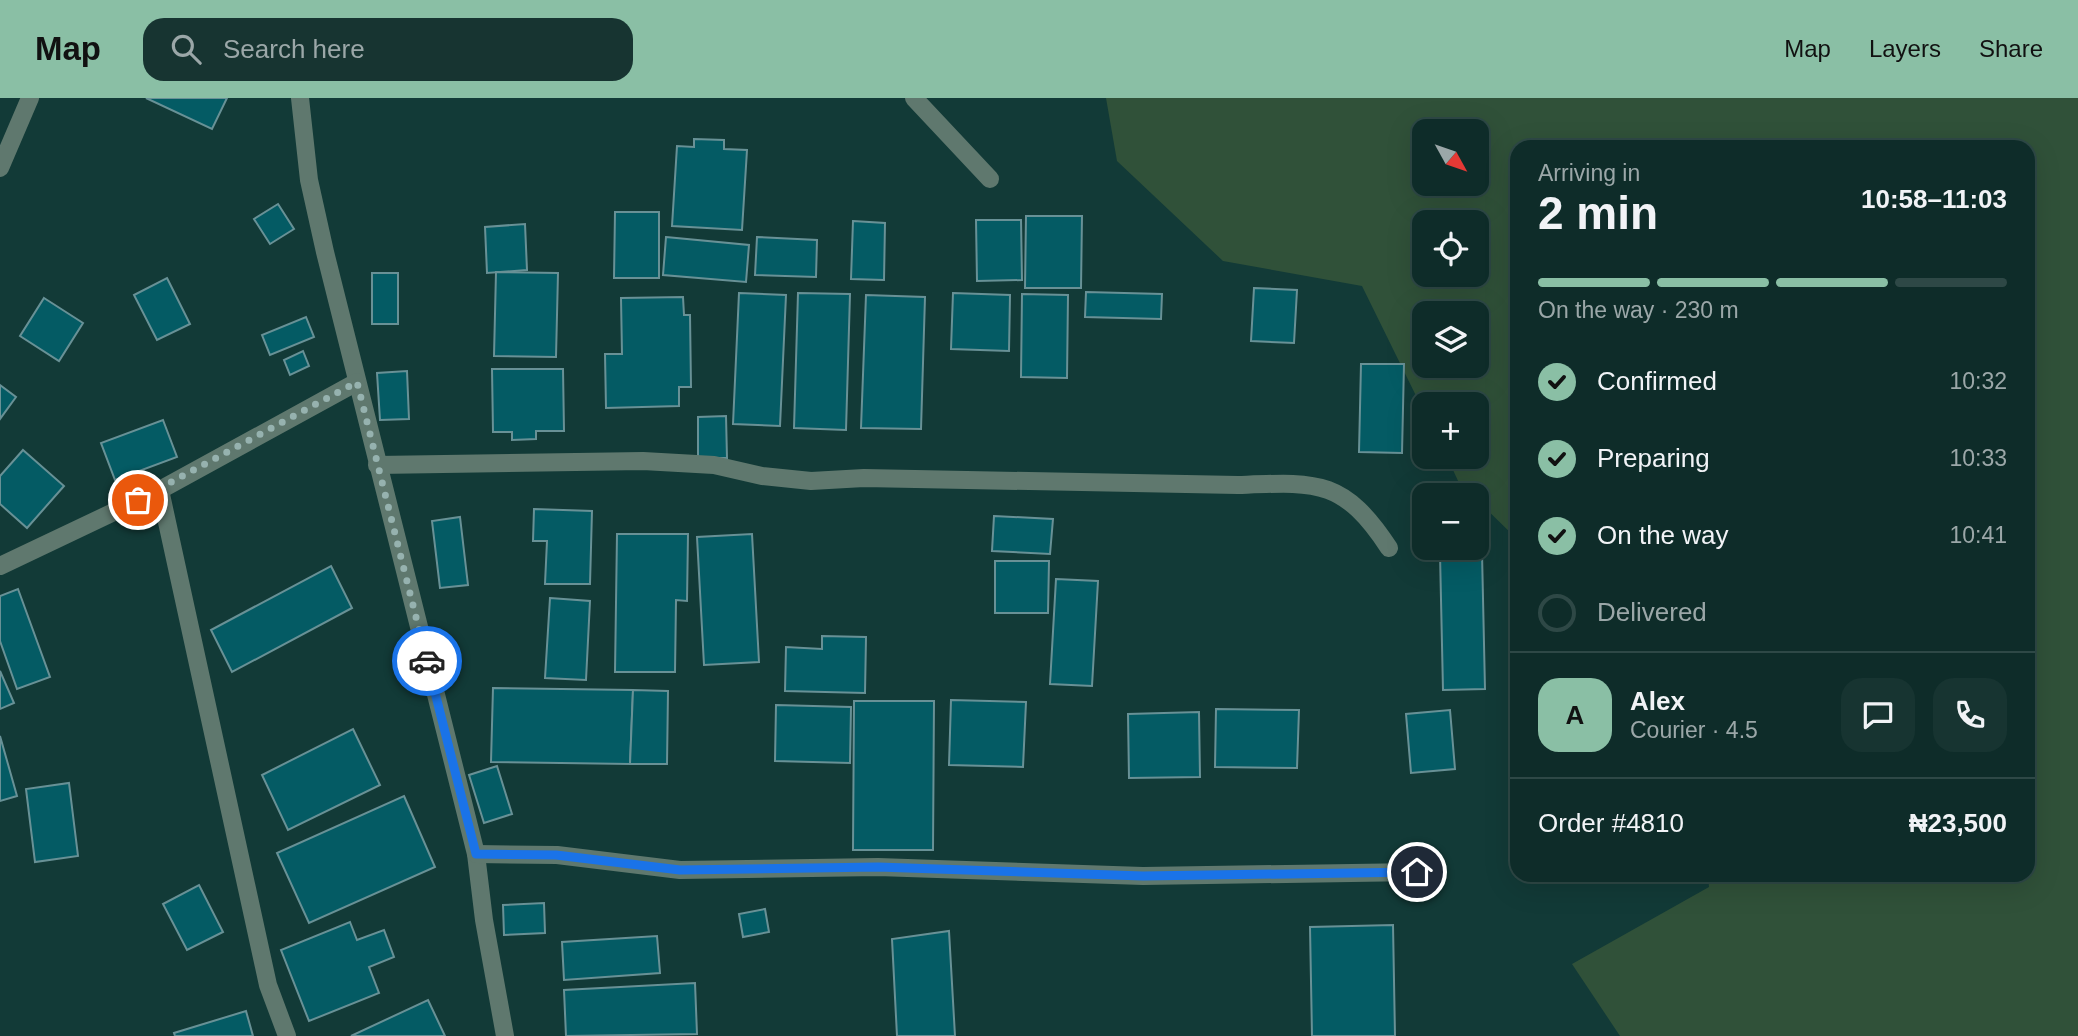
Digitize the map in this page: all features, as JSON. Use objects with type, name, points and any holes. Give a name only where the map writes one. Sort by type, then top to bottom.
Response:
[{"type":"street","points":[[0,168],[30,98]]},
{"type":"street","points":[[300,98],[310,180],[357,382],[476,854],[484,920],[505,1036]]},
{"type":"street","points":[[914,98],[990,179]]},
{"type":"street","points":[[0,566],[160,490],[357,382]]},
{"type":"street","points":[[377,465],[643,461],[714,465],[762,476],[811,481],[864,478],[1238,485],[1300,483],[1351,500],[1369,518],[1389,548]]},
{"type":"street","points":[[160,490],[268,985],[287,1036]]},
{"type":"street","points":[[476,854],[556,855],[680,870],[878,867],[1143,876],[1417,872]]},
{"type":"green space","points":[[1106,98],[2078,98],[2078,1036],[1620,1036],[1572,964],[1709,887],[1709,882],[2035,882],[2035,140],[1510,140],[1510,532],[1489,512],[1489,483],[1459,483],[1453,469],[1489,469],[1489,392],[1414,392],[1362,286],[1223,261],[1117,161]]},
{"type":"building","points":[[146,98],[227,98],[212,129]]},
{"type":"building","points":[[694,139],[724,140],[724,149],[747,150],[742,230],[672,226],[677,146],[694,147]]},
{"type":"building","points":[[278,204],[294,229],[270,244],[254,219]]},
{"type":"building","points":[[615,212],[659,212],[659,278],[614,278]]},
{"type":"building","points":[[1026,216],[1082,216],[1081,288],[1025,288]]},
{"type":"building","points":[[976,220],[1021,220],[1022,280],[977,281]]},
{"type":"building","points":[[853,221],[885,223],[884,280],[851,279]]},
{"type":"building","points":[[525,224],[527,270],[487,273],[485,227]]},
{"type":"building","points":[[666,237],[749,245],[746,282],[663,275]]},
{"type":"building","points":[[757,237],[817,240],[816,277],[755,275]]},
{"type":"building","points":[[496,272],[558,273],[556,357],[494,356]]},
{"type":"building","points":[[372,273],[398,273],[398,324],[372,324]]},
{"type":"building","points":[[167,278],[190,324],[157,340],[134,295]]},
{"type":"building","points":[[1254,288],[1297,290],[1294,343],[1251,341]]},
{"type":"building","points":[[1086,292],[1162,294],[1161,319],[1085,317]]},
{"type":"building","points":[[739,293],[786,295],[780,426],[733,424]]},
{"type":"building","points":[[798,293],[850,294],[846,430],[794,428]]},
{"type":"building","points":[[953,293],[1010,295],[1009,351],[951,349]]},
{"type":"building","points":[[1022,294],[1068,295],[1067,378],[1021,377]]},
{"type":"building","points":[[866,295],[925,297],[921,429],[861,428]]},
{"type":"building","points":[[683,297],[684,315],[690,315],[691,387],[679,387],[679,406],[606,408],[605,354],[622,354],[621,298]]},
{"type":"building","points":[[44,298],[83,323],[59,361],[20,336]]},
{"type":"building","points":[[306,317],[314,337],[270,355],[262,335]]},
{"type":"building","points":[[303,351],[309,366],[290,375],[284,360]]},
{"type":"building","points":[[1361,364],[1404,364],[1402,453],[1359,452]]},
{"type":"building","points":[[492,369],[563,369],[564,431],[536,431],[536,439],[512,440],[512,432],[493,432]]},
{"type":"building","points":[[407,371],[409,419],[380,420],[377,373]]},
{"type":"building","points":[[0,385],[16,397],[0,419]]},
{"type":"building","points":[[726,416],[727,458],[698,458],[698,417]]},
{"type":"building","points":[[163,420],[177,457],[115,480],[101,443]]},
{"type":"building","points":[[23,450],[64,486],[27,528],[0,504],[0,476]]},
{"type":"building","points":[[534,509],[592,511],[590,584],[545,584],[547,541],[533,541]]},
{"type":"building","points":[[994,516],[1053,519],[1050,554],[992,551]]},
{"type":"building","points":[[460,517],[468,585],[440,588],[432,521]]},
{"type":"building","points":[[617,534],[688,534],[687,601],[676,600],[675,672],[615,672]]},
{"type":"building","points":[[752,534],[759,662],[704,665],[697,537]]},
{"type":"building","points":[[1440,560],[1482,560],[1485,689],[1443,690]]},
{"type":"building","points":[[995,561],[1049,561],[1048,613],[995,613]]},
{"type":"building","points":[[331,566],[352,608],[232,672],[211,630]]},
{"type":"building","points":[[1056,579],[1098,581],[1092,686],[1050,684]]},
{"type":"building","points":[[18,589],[50,677],[17,689],[0,641],[0,596]]},
{"type":"building","points":[[550,598],[590,601],[586,680],[545,678]]},
{"type":"building","points":[[822,636],[866,637],[865,693],[785,691],[786,647],[822,649]]},
{"type":"building","points":[[0,671],[14,703],[0,709]]},
{"type":"building","points":[[493,688],[633,690],[630,764],[491,762]]},
{"type":"building","points":[[633,690],[668,691],[667,764],[630,764]]},
{"type":"building","points":[[951,700],[1026,702],[1023,767],[949,765]]},
{"type":"building","points":[[854,701],[934,701],[933,850],[853,850]]},
{"type":"building","points":[[776,705],[851,707],[850,763],[775,761]]},
{"type":"building","points":[[1216,709],[1299,710],[1297,768],[1215,767]]},
{"type":"building","points":[[1450,710],[1455,769],[1411,773],[1406,714]]},
{"type":"building","points":[[1199,712],[1200,777],[1129,778],[1128,714]]},
{"type":"building","points":[[353,729],[380,785],[288,830],[262,775]]},
{"type":"building","points":[[0,736],[17,796],[0,801]]},
{"type":"building","points":[[497,766],[512,814],[484,823],[469,775]]},
{"type":"building","points":[[69,783],[78,856],[35,862],[26,789]]},
{"type":"building","points":[[404,796],[435,867],[309,923],[277,853]]},
{"type":"building","points":[[199,885],[223,932],[187,950],[163,904]]},
{"type":"building","points":[[544,903],[545,933],[504,935],[503,905]]},
{"type":"building","points":[[765,909],[769,932],[743,937],[739,914]]},
{"type":"building","points":[[350,922],[357,940],[384,930],[394,957],[369,967],[379,993],[309,1021],[281,950]]},
{"type":"building","points":[[1393,925],[1395,1036],[1312,1036],[1310,927]]},
{"type":"building","points":[[949,931],[955,1036],[897,1036],[892,939]]},
{"type":"building","points":[[657,936],[660,973],[564,980],[562,942]]},
{"type":"building","points":[[695,983],[697,1034],[566,1036],[564,990]]},
{"type":"building","points":[[428,1000],[445,1036],[351,1036]]},
{"type":"building","points":[[246,1011],[253,1036],[175,1036],[174,1033]]},
{"type":"way so far","points":[[138,500],[357,382],[427,661]]},
{"type":"route","points":[[427,661],[476,854],[556,855],[680,870],[878,867],[1099,876],[1417,872]]}]
